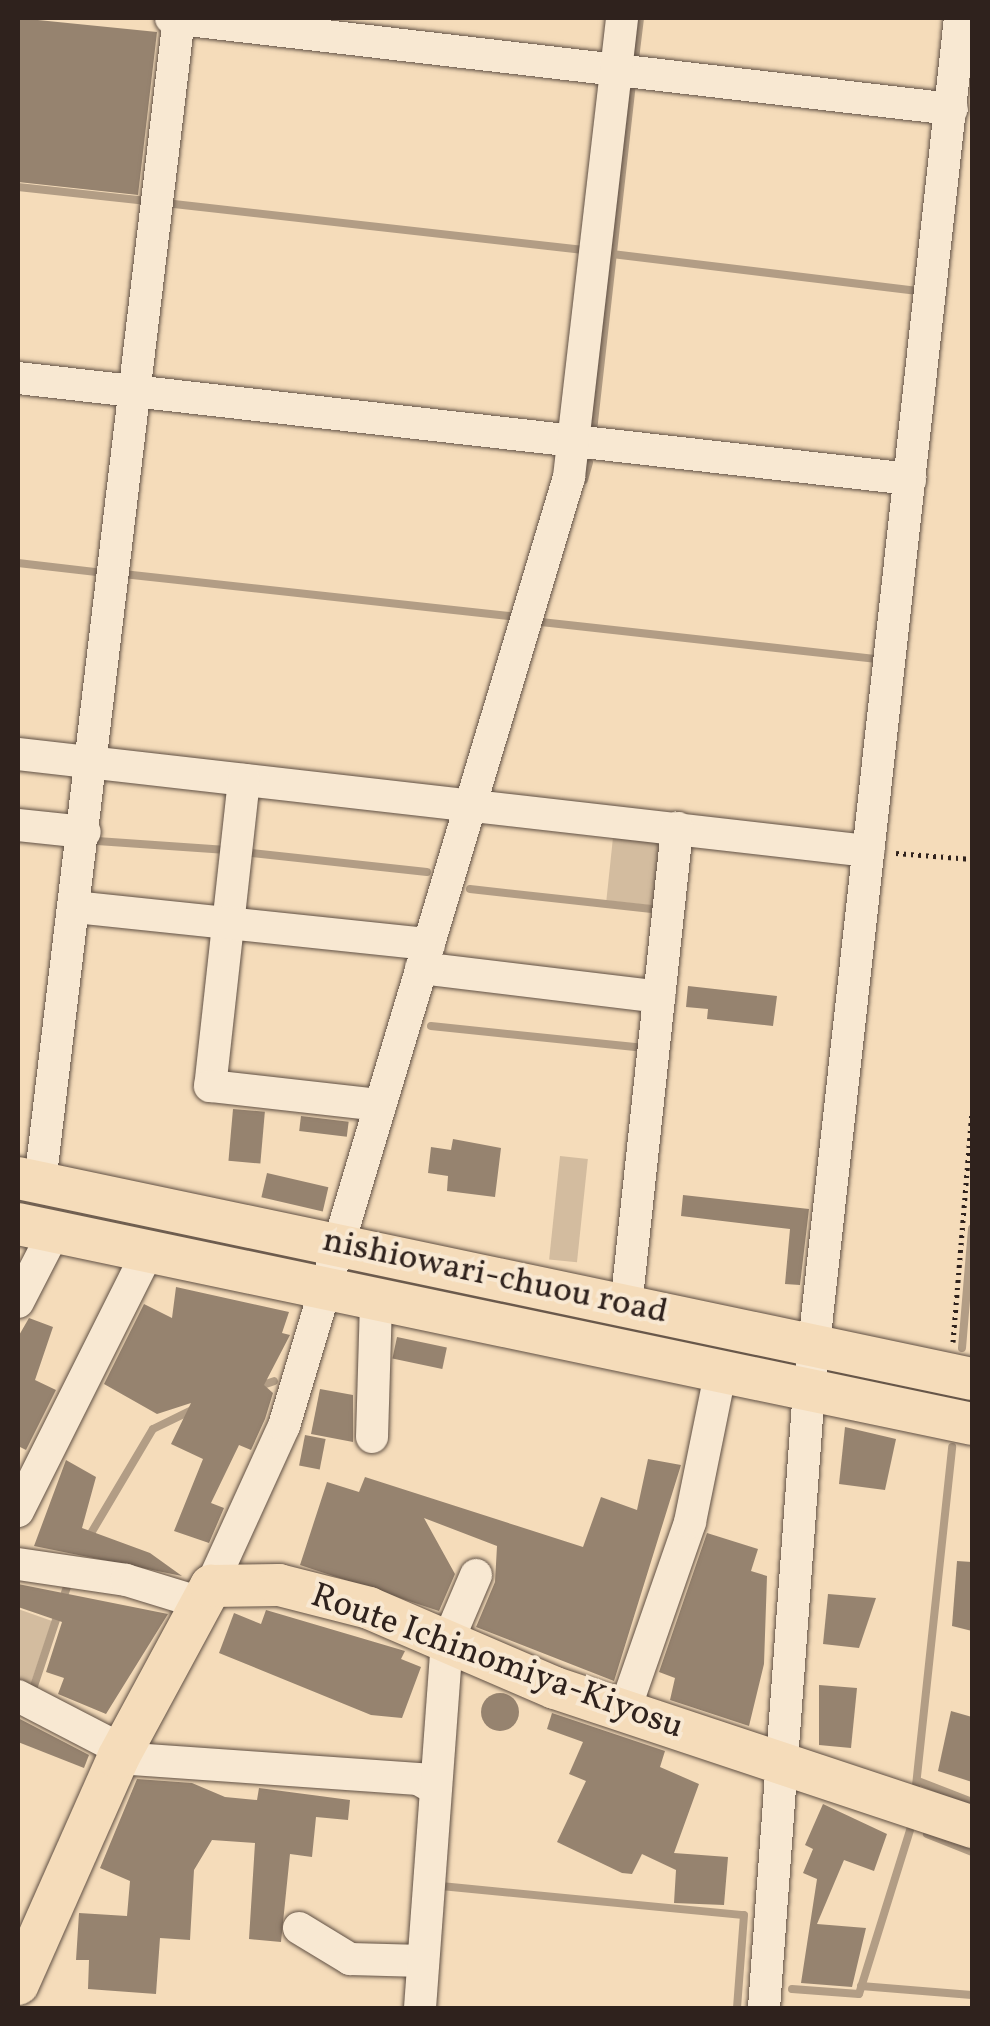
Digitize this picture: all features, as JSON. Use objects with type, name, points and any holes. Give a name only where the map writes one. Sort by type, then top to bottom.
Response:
[{"type":"main road","name":"nishiowari-chuou road","points":[[29,1181],[961,1376]]},
{"type":"main road","name":"nishiowari-chuou road","points":[[36,1228],[972,1424]]},
{"type":"main road","name":"Route Ichinomiya-Kiyosu","points":[[206,1594],[330,1597],[624,1712],[785,1760],[972,1826]]},
{"type":"main road","points":[[18,1984],[120,1754],[206,1594]]},
{"type":"street","points":[[171,18],[952,108]]},
{"type":"street","points":[[29,1181],[96,762],[179,18]]},
{"type":"street","points":[[18,1564],[206,1594],[284,1426],[576,440],[622,18]]},
{"type":"street","points":[[764,2008],[809,1390],[960,18]]},
{"type":"street","points":[[18,378],[910,479]]},
{"type":"street","points":[[18,754],[868,850]]},
{"type":"street","points":[[244,780],[210,1086],[380,1105]]},
{"type":"street","points":[[18,825],[85,832]]},
{"type":"street","points":[[626,1306],[678,828]]},
{"type":"street","points":[[75,907],[228,924],[659,997]]},
{"type":"street","points":[[18,1302],[36,1228]]},
{"type":"street","points":[[18,1510],[148,1252]]},
{"type":"street","points":[[372,1437],[376,1298]]},
{"type":"street","points":[[624,1712],[690,1522],[721,1370]]},
{"type":"street","points":[[420,2008],[447,1644],[476,1574]]},
{"type":"street","points":[[18,1696],[120,1754],[418,1779],[435,1788]]},
{"type":"street","points":[[299,1928],[350,1959],[423,1961]]},
{"type":"path","points":[[868,850],[972,860]]},
{"type":"path","points":[[961,1376],[972,1111]]},
{"type":"shaded area","points":[[614,828],[665,833],[657,906],[606,901]]},
{"type":"shaded area","points":[[560,1156],[588,1159],[577,1262],[549,1259]]},
{"type":"shaded area","points":[[18,1609],[52,1621],[28,1692],[18,1687]]},
{"type":"building","points":[[18,18],[157,32],[138,195],[18,182]]},
{"type":"building","points":[[688,986],[777,996],[773,1026],[707,1019],[708,1009],[686,1007]]},
{"type":"building","points":[[233,1109],[265,1112],[260,1164],[228,1161]]},
{"type":"building","points":[[301,1116],[349,1122],[347,1137],[299,1131]]},
{"type":"building","points":[[453,1139],[501,1148],[495,1197],[447,1191],[448,1176],[428,1173],[431,1147],[451,1150]]},
{"type":"building","points":[[267,1173],[328,1187],[323,1212],[261,1197]]},
{"type":"building","points":[[683,1195],[809,1209],[800,1285],[785,1284],[790,1229],[681,1216]]},
{"type":"building","points":[[176,1287],[289,1312],[282,1333],[290,1335],[264,1385],[273,1393],[265,1419],[251,1450],[239,1445],[211,1503],[224,1508],[209,1543],[174,1531],[203,1459],[171,1444],[191,1403],[157,1414],[104,1384],[144,1304],[172,1318]]},
{"type":"building","points":[[29,1318],[53,1327],[35,1380],[56,1390],[26,1450],[18,1446],[18,1337]]},
{"type":"building","points":[[397,1337],[447,1348],[442,1369],[392,1359]]},
{"type":"building","points":[[320,1389],[353,1395],[353,1442],[311,1434]]},
{"type":"building","points":[[845,1427],[896,1439],[885,1490],[839,1484]]},
{"type":"building","points":[[305,1435],[326,1439],[320,1469],[299,1465]]},
{"type":"building","points":[[648,1459],[681,1465],[614,1681],[476,1627],[495,1582],[497,1546],[424,1518],[455,1574],[439,1611],[300,1565],[327,1482],[359,1492],[365,1477],[583,1547],[601,1497],[637,1510]]},
{"type":"building","points":[[66,1460],[96,1477],[82,1528],[150,1553],[182,1576],[34,1546]]},
{"type":"building","points":[[707,1533],[758,1549],[751,1571],[767,1576],[764,1664],[749,1726],[670,1700],[675,1678],[659,1672]]},
{"type":"building","points":[[957,1561],[972,1562],[972,1631],[952,1626]]},
{"type":"building","points":[[18,1584],[168,1614],[106,1714],[58,1694],[64,1678],[46,1672],[62,1622],[18,1607]]},
{"type":"building","points":[[828,1594],[876,1598],[859,1648],[823,1644]]},
{"type":"building","points":[[266,1610],[405,1651],[401,1659],[421,1667],[402,1718],[371,1715],[219,1653],[234,1613],[261,1624]]},
{"type":"building","points":[[819,1685],[857,1688],[851,1748],[819,1745]]},
{"type":"building","points":[[500,1693],[514,1698],[519,1712],[514,1726],[500,1731],[486,1726],[481,1712],[486,1698]]},
{"type":"building","points":[[951,1711],[972,1717],[972,1782],[938,1771]]},
{"type":"building","points":[[552,1713],[665,1751],[660,1767],[699,1784],[674,1853],[728,1857],[724,1905],[674,1903],[676,1870],[642,1854],[632,1874],[622,1873],[557,1842],[586,1781],[569,1774],[583,1742],[547,1729]]},
{"type":"building","points":[[18,1718],[89,1755],[84,1768],[18,1742]]},
{"type":"building","points":[[137,1779],[192,1783],[225,1797],[257,1800],[259,1788],[350,1800],[348,1820],[316,1817],[312,1857],[290,1854],[281,1942],[249,1939],[255,1843],[212,1840],[194,1870],[190,1940],[160,1938],[156,1994],[88,1989],[89,1960],[76,1960],[79,1913],[127,1916],[130,1881],[100,1868]]},
{"type":"building","points":[[823,1804],[887,1834],[874,1871],[844,1860],[817,1924],[866,1928],[852,1987],[801,1983],[817,1879],[803,1873],[813,1849],[805,1845]]},
{"type":"waterway","points":[[635,59],[640,18]]},
{"type":"waterway","points":[[593,431],[632,84]]},
{"type":"waterway","points":[[18,187],[147,201]]},
{"type":"waterway","points":[[165,203],[581,250]]},
{"type":"waterway","points":[[612,254],[920,291]]},
{"type":"waterway","points":[[584,480],[589,463]]},
{"type":"waterway","points":[[18,563],[105,573]]},
{"type":"waterway","points":[[123,574],[509,616]]},
{"type":"waterway","points":[[541,622],[875,659]]},
{"type":"waterway","points":[[97,841],[227,850]]},
{"type":"waterway","points":[[243,852],[427,872]]},
{"type":"waterway","points":[[470,889],[661,910]]},
{"type":"waterway","points":[[431,1026],[645,1048]]},
{"type":"waterway","points":[[962,1348],[972,1228]]},
{"type":"waterway","points":[[254,1388],[274,1381]]},
{"type":"waterway","points":[[87,1540],[153,1429],[194,1409]]},
{"type":"waterway","points":[[915,1795],[952,1447]]},
{"type":"waterway","points":[[32,1692],[70,1578]]},
{"type":"waterway","points":[[918,1781],[972,1802]]},
{"type":"waterway","points":[[792,1989],[859,1994],[911,1827]]},
{"type":"waterway","points":[[927,1834],[972,1852]]},
{"type":"waterway","points":[[441,1886],[744,1915],[737,2008]]},
{"type":"waterway","points":[[861,1986],[972,1995]]}]
